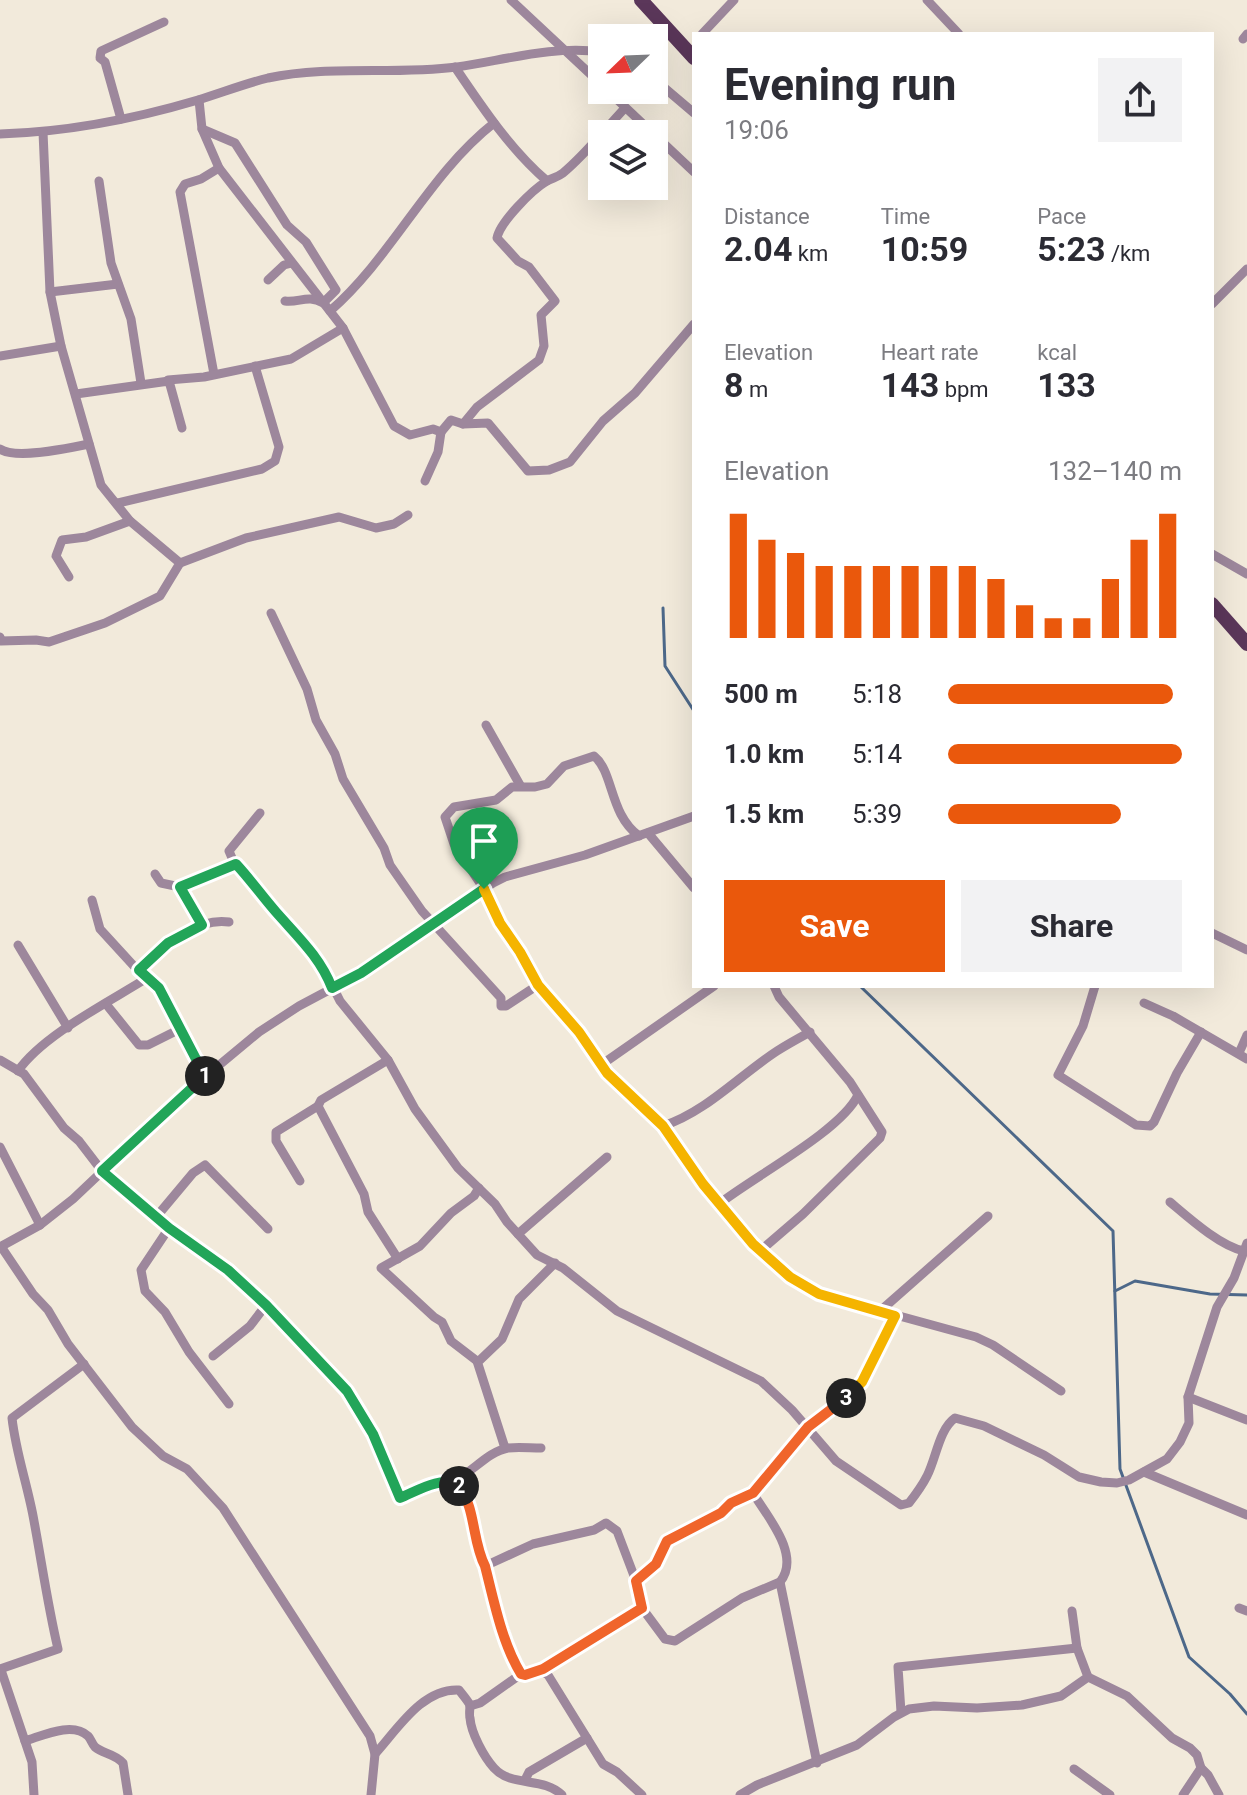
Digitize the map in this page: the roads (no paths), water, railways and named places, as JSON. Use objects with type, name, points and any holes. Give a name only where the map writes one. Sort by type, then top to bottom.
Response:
[{"type":"main road","points":[[641,0],[691,50]]},
{"type":"main road","points":[[1214,606],[1247,644]]},
{"type":"street","points":[[511,0],[588,71]]},
{"type":"street","points":[[704,32],[734,0]]},
{"type":"street","points":[[927,0],[957,32]]},
{"type":"street","points":[[121,119],[105,62],[100,58],[101,51],[164,22]]},
{"type":"street","points":[[0,134],[43,132],[121,119],[199,100],[267,78],[455,67],[566,50],[588,51]]},
{"type":"street","points":[[455,67],[494,123],[547,181]]},
{"type":"street","points":[[668,91],[692,111]]},
{"type":"street","points":[[199,100],[202,129],[219,168],[343,328],[394,426],[410,435],[433,429],[441,432]]},
{"type":"street","points":[[621,104],[692,170]]},
{"type":"street","points":[[463,424],[477,407],[539,360],[544,346],[541,315],[555,301],[529,267],[518,261],[497,238],[499,229],[547,181],[560,176],[625,108]]},
{"type":"street","points":[[326,307],[354,290],[458,154],[494,123]]},
{"type":"street","points":[[202,129],[235,143],[287,225],[306,242],[336,290],[326,307]]},
{"type":"street","points":[[43,132],[50,292],[61,346],[101,485],[130,521],[180,563]]},
{"type":"street","points":[[214,374],[180,192],[185,184],[219,168]]},
{"type":"street","points":[[99,181],[111,263],[131,319],[141,383]]},
{"type":"street","points":[[268,280],[284,265],[292,263]]},
{"type":"street","points":[[1214,302],[1247,269]]},
{"type":"street","points":[[50,292],[118,284]]},
{"type":"street","points":[[285,301],[293,302],[307,297],[326,307]]},
{"type":"street","points":[[425,481],[438,452],[441,432],[451,420],[463,424],[488,423],[528,471],[561,468],[570,462],[603,421],[635,393],[692,326]]},
{"type":"street","points":[[76,394],[214,374],[291,359],[343,328]]},
{"type":"street","points":[[0,356],[61,346]]},
{"type":"street","points":[[118,503],[262,469],[275,461],[279,447],[255,366]]},
{"type":"street","points":[[168,380],[182,428]]},
{"type":"street","points":[[0,449],[6,453],[20,454],[89,444]]},
{"type":"street","points":[[0,637],[1,641],[49,642],[105,623],[160,596],[180,563],[246,538],[339,517],[376,528],[394,524],[408,515]]},
{"type":"street","points":[[69,577],[56,556],[62,540],[86,537],[130,521]]},
{"type":"street","points":[[1214,555],[1247,574]]},
{"type":"street","points":[[271,613],[307,689],[316,720],[335,754],[343,779],[384,848],[390,865],[434,925],[501,998],[501,1006],[506,1006],[538,985]]},
{"type":"street","points":[[486,725],[520,785]]},
{"type":"street","points":[[692,886],[644,835],[627,827],[602,765],[594,756],[564,766],[547,784],[512,787],[496,800],[454,807],[445,817],[454,844],[484,889],[500,923],[538,985],[579,1032],[601,1065],[663,1126],[719,1204],[760,1251],[790,1277],[819,1294],[947,1328],[993,1345],[1061,1391]]},
{"type":"street","points":[[260,813],[229,851],[236,864],[302,939],[326,973],[340,1001],[388,1060],[415,1109],[458,1168],[495,1204],[537,1255],[555,1263],[617,1311],[761,1381],[808,1427],[836,1461],[901,1505],[909,1503],[929,1474],[947,1426],[955,1418],[984,1426],[1044,1455],[1079,1477],[1117,1483],[1167,1459],[1189,1423],[1188,1397],[1217,1307],[1234,1278],[1246,1247]]},
{"type":"street","points":[[371,1795],[375,1754],[370,1736],[223,1508],[187,1469],[163,1456],[132,1427],[1,1248],[40,1225],[73,1199],[209,1073],[259,1032],[361,973],[484,889],[505,877],[585,855],[692,817]]},
{"type":"street","points":[[155,874],[161,883],[180,887],[236,864]]},
{"type":"street","points":[[180,887],[202,925]]},
{"type":"street","points":[[92,900],[100,929],[159,988],[196,1059],[209,1073]]},
{"type":"street","points":[[139,970],[168,943],[213,920],[229,922]]},
{"type":"street","points":[[1214,934],[1247,950]]},
{"type":"street","points":[[18,945],[68,1028]]},
{"type":"street","points":[[18,1071],[29,1056],[147,978]]},
{"type":"street","points":[[601,1065],[711,988]]},
{"type":"street","points":[[760,1251],[803,1214],[880,1138],[882,1132],[856,1090],[776,988]]},
{"type":"street","points":[[1094,988],[1083,1026],[1058,1075],[1136,1125],[1150,1126],[1154,1122],[1201,1032]]},
{"type":"street","points":[[1144,1003],[1243,1056],[1247,1035]]},
{"type":"street","points":[[106,1004],[139,1045],[148,1045],[180,1029]]},
{"type":"street","points":[[663,1126],[715,1097],[777,1051],[810,1032]]},
{"type":"street","points":[[0,1060],[24,1074],[64,1128],[79,1141],[102,1171],[169,1228],[228,1270],[266,1305],[347,1391],[373,1434],[400,1498],[432,1485],[462,1478],[505,1448],[541,1448]]},
{"type":"street","points":[[300,1181],[276,1141],[276,1132],[318,1106],[321,1100],[388,1060]]},
{"type":"street","points":[[719,1204],[822,1132],[858,1095]]},
{"type":"street","points":[[318,1106],[364,1194],[368,1212],[398,1259]]},
{"type":"street","points":[[0,1147],[40,1225]]},
{"type":"street","points":[[518,1234],[607,1157]]},
{"type":"street","points":[[157,1216],[193,1173],[205,1165],[268,1229]]},
{"type":"street","points":[[479,1188],[420,1246],[381,1268],[385,1275],[442,1322],[451,1341],[477,1361],[505,1448]]},
{"type":"street","points":[[1170,1202],[1198,1225],[1236,1249],[1246,1247]]},
{"type":"street","points":[[879,1312],[988,1216]]},
{"type":"street","points":[[169,1228],[141,1270],[145,1291],[165,1312],[189,1352],[229,1404]]},
{"type":"street","points":[[477,1361],[502,1339],[519,1299],[555,1263]]},
{"type":"street","points":[[213,1356],[250,1326],[266,1305]]},
{"type":"street","points":[[636,1581],[656,1564],[667,1541],[753,1493],[808,1427],[836,1407],[862,1382],[895,1316]]},
{"type":"street","points":[[34,1795],[35,1772],[0,1669],[58,1649],[44,1591],[34,1518],[15,1447],[12,1418],[84,1364]]},
{"type":"street","points":[[1188,1397],[1247,1420]]},
{"type":"street","points":[[1144,1472],[1247,1515]]},
{"type":"street","points":[[451,1482],[460,1487],[465,1496],[493,1599],[521,1674]]},
{"type":"street","points":[[485,1566],[533,1544],[594,1530],[606,1523],[617,1531],[636,1581],[642,1608],[665,1639],[675,1641],[742,1598],[780,1582],[786,1573],[787,1561],[781,1538],[771,1517],[753,1493]]},
{"type":"street","points":[[780,1582],[817,1763]]},
{"type":"street","points":[[470,1706],[480,1703],[521,1674],[543,1669],[642,1608]]},
{"type":"street","points":[[1072,1611],[1077,1648],[1088,1677],[1127,1696],[1172,1738],[1197,1755],[1201,1768],[1219,1795]]},
{"type":"street","points":[[901,1712],[898,1667],[1077,1648]]},
{"type":"street","points":[[539,1669],[548,1675],[603,1764],[617,1772],[642,1795]]},
{"type":"street","points":[[740,1795],[768,1780],[857,1745],[901,1712],[916,1706],[977,1708],[1022,1705],[1061,1696],[1088,1677]]},
{"type":"street","points":[[375,1754],[423,1701],[450,1690],[459,1690],[470,1706],[469,1720],[481,1748],[494,1768],[509,1780],[525,1780],[557,1790],[562,1795]]},
{"type":"street","points":[[25,1741],[71,1730],[84,1733],[96,1748],[120,1760],[125,1769],[128,1795]]},
{"type":"street","points":[[525,1780],[529,1772],[587,1738]]},
{"type":"street","points":[[1183,1795],[1201,1768]]},
{"type":"street","points":[[1074,1769],[1110,1795]]},
{"type":"waterway","points":[[663,608],[665,666],[692,708]]},
{"type":"waterway","points":[[862,988],[1113,1231],[1120,1469],[1189,1657],[1247,1714]]},
{"type":"waterway","points":[[1115,1291],[1135,1281],[1210,1294],[1247,1295]]}]
